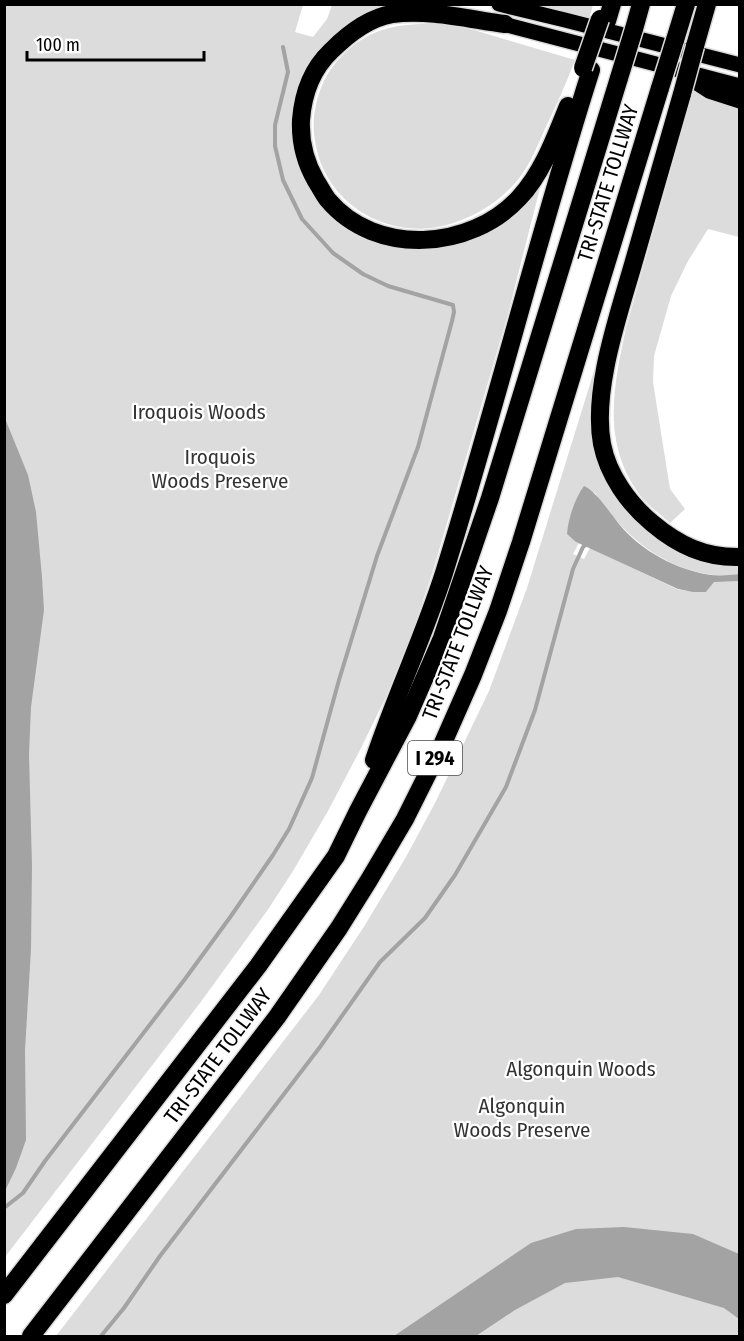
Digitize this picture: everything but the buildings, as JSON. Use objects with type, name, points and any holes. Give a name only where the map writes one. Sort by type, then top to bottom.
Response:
[{"type":"highway","name":"TRI-STATE TOLLWAY","points":[[4,1295],[258,966],[336,856],[408,716],[442,638],[494,486],[641,4]]},
{"type":"highway","name":"TRI-STATE TOLLWAY","points":[[31,1336],[277,1017],[339,928],[405,819],[443,743],[498,611],[521,542],[686,4]]},
{"type":"highway","points":[[707,4],[609,349],[601,398],[600,424],[602,444],[617,481],[627,497],[644,516],[680,544],[704,553],[731,558],[740,557]]},
{"type":"highway","points":[[358,811],[388,719],[444,574],[587,69],[606,12]]},
{"type":"highway","points":[[505,24],[444,15],[390,14],[377,18],[347,35],[315,70],[302,109],[301,133],[305,155],[313,175],[329,200],[352,221],[376,233],[411,240],[425,240],[458,235],[493,220],[519,198],[530,185],[587,69]]},
{"type":"main road","points":[[432,4],[740,86]]},
{"type":"main road","points":[[499,4],[740,65]]},
{"type":"main road","points":[[674,69],[709,91],[740,101]]},
{"type":"green space","name":"Iroquois Woods","points":[[4,5],[303,5],[295,32],[313,37],[327,19],[332,5],[385,5],[384,9],[319,52],[298,159],[369,239],[407,248],[431,248],[460,242],[541,184],[508,314],[433,571],[413,630],[385,699],[359,752],[328,811],[269,908],[200,1003],[5,1257]]},
{"type":"green space","points":[[523,5],[593,5],[589,19]]},
{"type":"green space","points":[[450,23],[575,60],[528,164],[521,176],[501,197],[476,214],[447,225],[424,229],[381,222],[362,212],[345,199],[331,183],[321,163],[315,141],[314,124],[315,107],[320,91],[337,61],[365,37],[398,26]]},
{"type":"green space","points":[[693,92],[717,98],[739,108],[739,237],[708,229],[688,261],[671,296],[654,356],[653,382],[670,489],[685,509],[670,523],[642,498],[629,478],[620,457],[615,437],[615,394],[626,328]]},
{"type":"green space","name":"Algonquin Woods","points":[[594,371],[597,372],[611,487],[625,509],[645,530],[665,545],[712,565],[739,567],[739,574],[712,575],[675,565],[630,535],[594,492],[576,542],[579,543],[573,554],[584,559],[590,548],[679,590],[706,592],[714,581],[739,581],[739,1336],[56,1336],[319,995],[406,857],[489,691],[527,588]]},
{"type":"shaded area","points":[[4,416],[28,475],[36,512],[44,610],[31,707],[29,754],[32,866],[31,949],[25,1050],[26,1140],[5,1191]]},
{"type":"shaded area","points":[[584,486],[598,497],[628,534],[660,558],[698,572],[714,575],[739,574],[739,581],[714,582],[706,592],[678,589],[576,542],[567,534],[570,515]]},
{"type":"shaded area","points":[[624,1227],[693,1234],[739,1254],[739,1319],[724,1308],[618,1277],[565,1283],[515,1310],[476,1336],[394,1336],[531,1243],[576,1229]]},
{"type":"waterway","points":[[4,1208],[23,1193],[185,979],[231,916],[289,829],[312,778],[377,556],[418,447],[452,321],[453,305],[388,286],[363,274],[333,253],[302,219],[283,180],[275,146],[275,125],[288,72],[283,47]]},
{"type":"waterway","points":[[101,1336],[320,1047],[380,962],[425,918],[455,875],[506,787],[535,710],[573,569],[583,547],[587,544]]},
{"type":"park label","name":"Iroquois Woods Preserve","points":[[220,469]]},
{"type":"park label","name":"Algonquin Woods Preserve","points":[[522,1118]]}]
